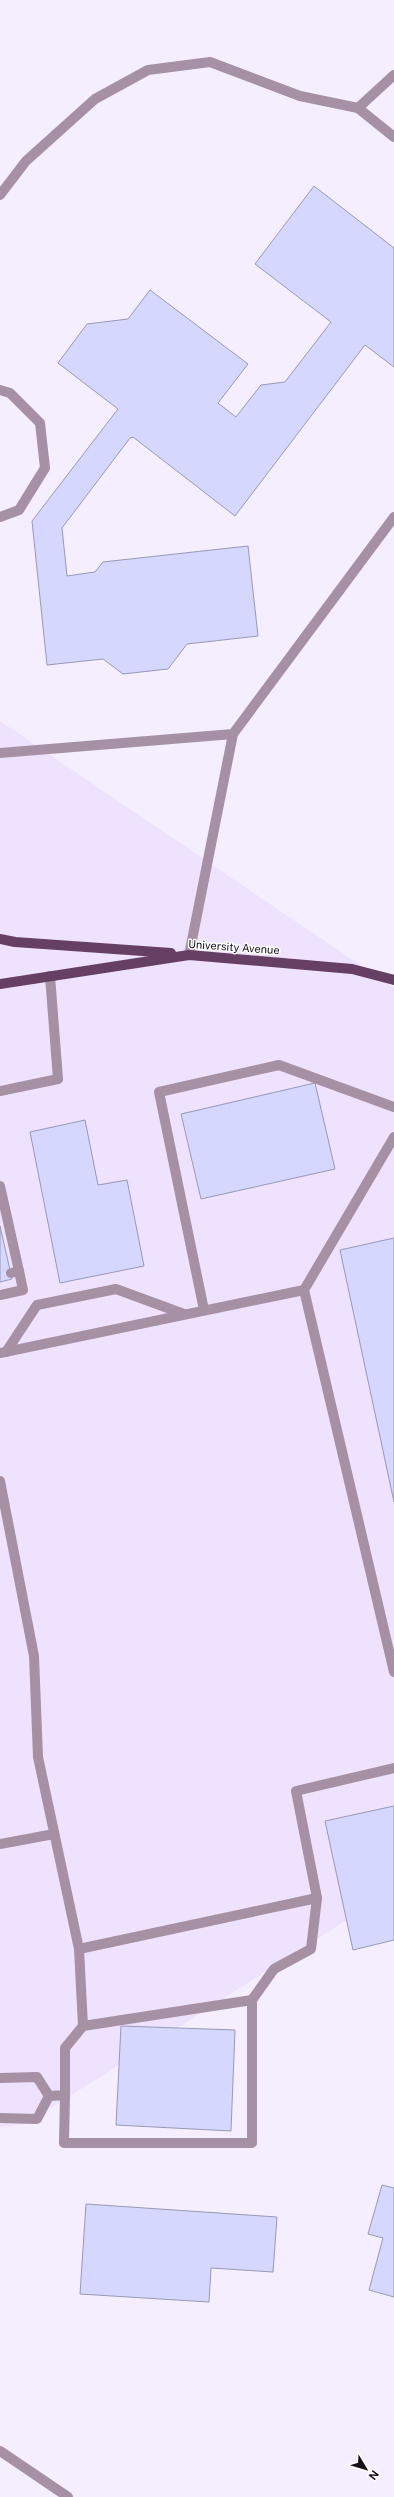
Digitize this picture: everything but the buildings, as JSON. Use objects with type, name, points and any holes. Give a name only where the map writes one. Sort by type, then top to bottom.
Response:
[{"type":"main road","points":[[0,939],[15,942],[189,955]]},
{"type":"main road","name":"University Avenue","points":[[0,984],[189,955],[352,969],[394,980]]},
{"type":"street","points":[[0,195],[26,161],[95,99],[148,70],[210,62],[300,96],[358,108],[394,137]]},
{"type":"street","points":[[358,108],[394,75]]},
{"type":"street","points":[[0,390],[10,393],[40,423],[45,468],[19,510],[0,517]]},
{"type":"street","points":[[189,955],[233,734],[394,517]]},
{"type":"street","points":[[0,753],[233,734]]},
{"type":"street","points":[[0,1091],[58,1079],[50,976]]},
{"type":"street","points":[[204,1310],[159,1092],[279,1064],[394,1107]]},
{"type":"street","points":[[394,1137],[304,1290],[394,1672]]},
{"type":"street","points":[[0,1186],[6,1231],[15,1272],[23,1290],[0,1295]]},
{"type":"street","points":[[3,1352],[37,1305],[116,1289],[184,1314]]},
{"type":"street","points":[[3,1352],[304,1290]]},
{"type":"street","points":[[0,1481],[34,1656],[38,1756],[79,1949],[83,2026]]},
{"type":"street","points":[[252,2000],[83,2026],[65,2048],[64,2143],[252,2143],[252,2000],[274,1969],[311,1949],[317,1898],[296,1791],[394,1768]]},
{"type":"street","points":[[0,1844],[54,1834]]},
{"type":"street","points":[[79,1949],[317,1898]]},
{"type":"street","points":[[0,2078],[37,2077],[49,2096]]},
{"type":"street","points":[[49,2096],[65,2095]]},
{"type":"street","points":[[0,2118],[37,2119],[49,2096]]},
{"type":"street","points":[[0,2451],[68,2497]]},
{"type":"shaded area","points":[[0,721],[394,988],[394,1890],[26,2124],[0,2127]]}]
